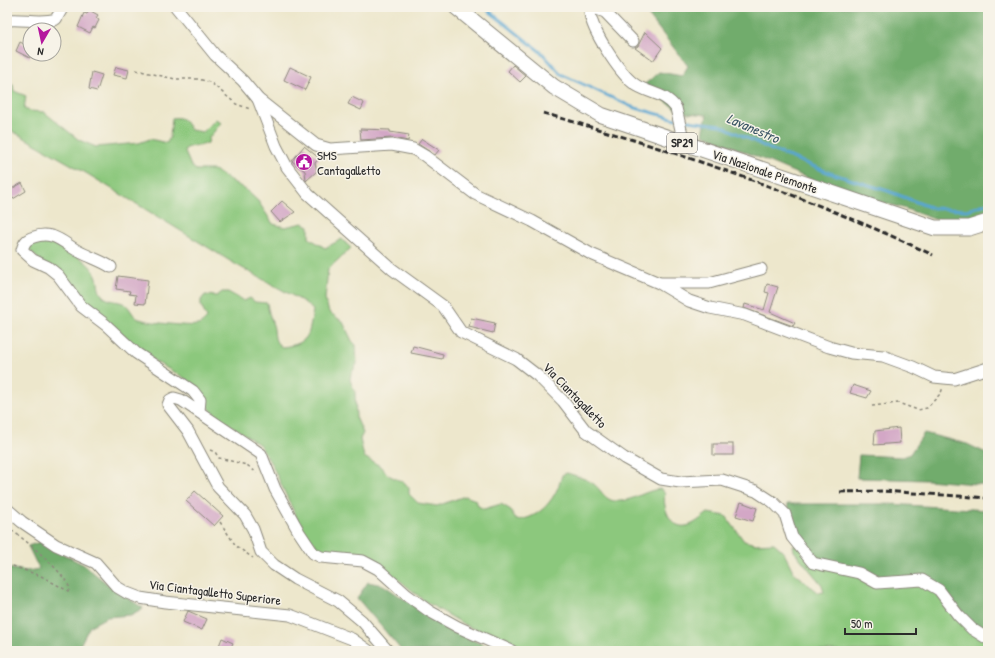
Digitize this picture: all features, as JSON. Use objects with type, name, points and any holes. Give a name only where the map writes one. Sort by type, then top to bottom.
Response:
[{"type":"main road","name":"Via Nazionale Piemonte","points":[[456,7],[561,91],[601,115],[683,139],[935,228],[969,228],[988,222]]},
{"type":"street","points":[[7,20],[18,18],[35,22],[45,22],[56,19],[63,7]]},
{"type":"street","name":"Via Ciantagalletto","points":[[176,7],[210,49],[243,81],[259,103],[276,146],[287,167],[308,194],[392,269],[443,306],[460,332],[516,359],[538,376],[563,401],[586,431],[636,466],[661,479],[680,482],[722,480],[756,491],[773,502],[785,514],[792,537],[813,563],[859,573],[866,579],[877,583],[922,580],[939,590],[968,624],[988,639]]},
{"type":"street","points":[[633,41],[605,12],[594,8],[590,13],[591,24],[603,45],[625,75],[641,88],[660,94],[669,100],[676,112],[683,139]]},
{"type":"street","name":"Via Ciantagalletto","points":[[259,103],[322,148],[338,149],[392,145],[413,149],[425,156],[475,194],[532,220],[591,254],[659,283],[689,301],[710,308],[745,315],[829,347],[851,353],[883,356],[913,367],[934,377],[954,379],[988,368]]},
{"type":"street","points":[[111,267],[54,236],[44,235],[29,238],[24,243],[22,250],[33,260],[48,267],[58,275],[81,306],[106,325],[136,353],[193,391],[200,400],[199,411]]},
{"type":"street","name":"Via Ciantagalletto","points":[[659,283],[709,283],[761,269]]},
{"type":"street","name":"Via Ciantagalletto Superiore","points":[[388,651],[362,621],[338,601],[295,579],[274,565],[262,552],[253,529],[245,515],[218,487],[193,443],[188,431],[168,405],[172,399],[177,398],[199,411],[261,454],[291,519],[313,553],[321,557],[363,561],[378,569],[429,612],[458,628],[512,651]]},
{"type":"street","name":"Via Ciantagalletto Superiore","points":[[7,509],[22,522],[56,544],[96,563],[117,587],[133,595],[146,599],[222,609],[263,611],[290,615],[352,640],[369,651]]},
{"type":"path","points":[[136,70],[174,79],[198,79],[210,82],[236,104],[246,108],[259,103]]},
{"type":"path","points":[[872,406],[898,403],[918,410],[927,408],[941,393],[943,387],[940,385]]},
{"type":"path","points":[[193,443],[215,452],[219,458],[247,465],[260,475],[270,476]]},
{"type":"path","points":[[220,522],[236,546],[255,559]]},
{"type":"path","points":[[7,527],[22,538],[52,566],[63,577],[70,589],[68,591],[62,589],[41,576],[7,564]]},
{"type":"green space","points":[[644,7],[988,7],[988,213],[957,221],[934,219],[903,208],[836,190],[703,134],[707,115],[680,112],[644,85],[659,72],[682,76],[688,66],[648,15]]},
{"type":"green space","points":[[7,81],[13,85],[14,91],[26,96],[24,109],[44,112],[79,140],[96,147],[139,143],[150,139],[167,143],[170,137],[172,118],[181,119],[191,130],[203,132],[216,119],[221,123],[209,138],[208,143],[184,150],[191,166],[196,170],[214,170],[246,190],[258,201],[273,224],[285,227],[303,223],[309,226],[309,238],[325,248],[342,239],[351,248],[328,269],[325,299],[329,312],[343,322],[352,341],[356,345],[357,364],[351,374],[350,380],[355,392],[356,417],[363,433],[360,439],[364,457],[380,466],[388,475],[405,483],[409,488],[409,494],[418,503],[437,506],[465,496],[476,500],[478,506],[484,509],[501,504],[511,510],[516,520],[533,516],[540,511],[552,499],[560,483],[562,475],[567,473],[592,483],[605,497],[614,501],[627,500],[650,491],[661,489],[665,494],[664,499],[668,516],[676,524],[686,526],[695,523],[708,513],[726,516],[744,541],[756,544],[774,543],[783,551],[794,573],[818,593],[824,592],[822,585],[794,551],[793,545],[919,575],[988,634],[988,651],[521,651],[500,637],[469,627],[426,602],[381,565],[362,554],[324,550],[318,547],[301,527],[273,467],[260,445],[214,414],[207,405],[207,398],[183,377],[156,362],[86,306],[28,249],[31,243],[37,240],[45,241],[62,247],[86,262],[92,268],[97,277],[100,293],[110,300],[125,304],[137,318],[141,320],[177,325],[199,325],[207,318],[201,306],[201,300],[205,295],[217,296],[222,292],[228,292],[244,301],[250,298],[255,302],[267,303],[276,340],[282,347],[291,346],[303,341],[309,332],[313,310],[304,302],[235,264],[86,173],[7,128]]},
{"type":"green space","points":[[924,433],[967,444],[988,454],[988,485],[927,480],[857,478],[859,455],[903,457],[910,454]]},
{"type":"green space","points":[[787,504],[890,504],[988,510],[988,634],[970,621],[937,584],[876,578],[815,560],[798,536]]},
{"type":"green space","points":[[40,542],[84,565],[111,587],[143,608],[131,615],[107,617],[90,626],[79,647],[80,651],[7,651],[7,568],[27,571],[39,569],[28,546]]},
{"type":"green space","points":[[368,582],[383,585],[452,631],[498,651],[402,651],[357,598]]},
{"type":"building","points":[[89,10],[98,15],[96,18],[99,20],[95,28],[93,27],[90,33],[78,27],[84,13],[87,14]]},
{"type":"building","points":[[645,32],[662,48],[653,61],[635,48],[638,46]]},
{"type":"building","points":[[20,42],[22,43],[22,54],[16,51]]},
{"type":"building","points":[[513,65],[526,76],[520,82],[508,71]]},
{"type":"building","points":[[116,67],[129,70],[127,78],[113,75]]},
{"type":"building","points":[[290,67],[311,77],[305,90],[284,80]]},
{"type":"building","points":[[92,72],[102,75],[97,91],[89,89]]},
{"type":"building","points":[[352,97],[364,103],[361,110],[348,104]]},
{"type":"building","points":[[360,129],[390,130],[390,132],[409,135],[408,141],[392,138],[361,140]]},
{"type":"building","points":[[422,139],[439,150],[435,155],[418,144]]},
{"type":"building","name":"SMS Cantagalletto","points":[[304,146],[319,158],[315,163],[317,171],[306,181],[305,171],[292,161]]},
{"type":"building","points":[[22,183],[26,191],[13,199],[8,191]]},
{"type":"building","points":[[282,201],[295,212],[280,222],[271,212]]},
{"type":"building","points":[[118,276],[148,280],[145,304],[135,303],[136,295],[129,294],[130,291],[116,289]]},
{"type":"building","points":[[767,284],[778,287],[770,312],[795,323],[793,326],[744,308],[745,304],[764,310],[769,293],[765,292]]},
{"type":"building","points":[[471,318],[495,323],[493,333],[469,327]]},
{"type":"building","points":[[413,346],[443,354],[442,359],[411,353]]},
{"type":"building","points":[[853,385],[871,391],[867,398],[850,393]]},
{"type":"building","points":[[899,428],[900,443],[874,445],[875,431]]},
{"type":"building","points":[[713,444],[733,444],[733,455],[713,455]]},
{"type":"building","points":[[195,491],[223,516],[214,526],[186,501]]},
{"type":"building","points":[[741,502],[757,508],[753,521],[736,516]]},
{"type":"building","points":[[188,611],[207,619],[202,630],[183,622]]},
{"type":"building","points":[[222,638],[233,643],[229,651],[217,651]]},
{"type":"waterway","name":"Lavanestro","points":[[484,7],[542,53],[561,74],[632,107],[676,119]]},
{"type":"waterway","name":"Lavanestro","points":[[681,120],[720,125],[770,149],[830,173],[888,191],[932,208],[967,210],[988,203]]},
{"type":"railway","points":[[543,113],[642,143],[741,176],[838,213],[933,255]]},
{"type":"railway","points":[[840,492],[883,491],[988,498]]},
{"type":"place","name":"SMS Cantagalletto","points":[[304,162]]}]
